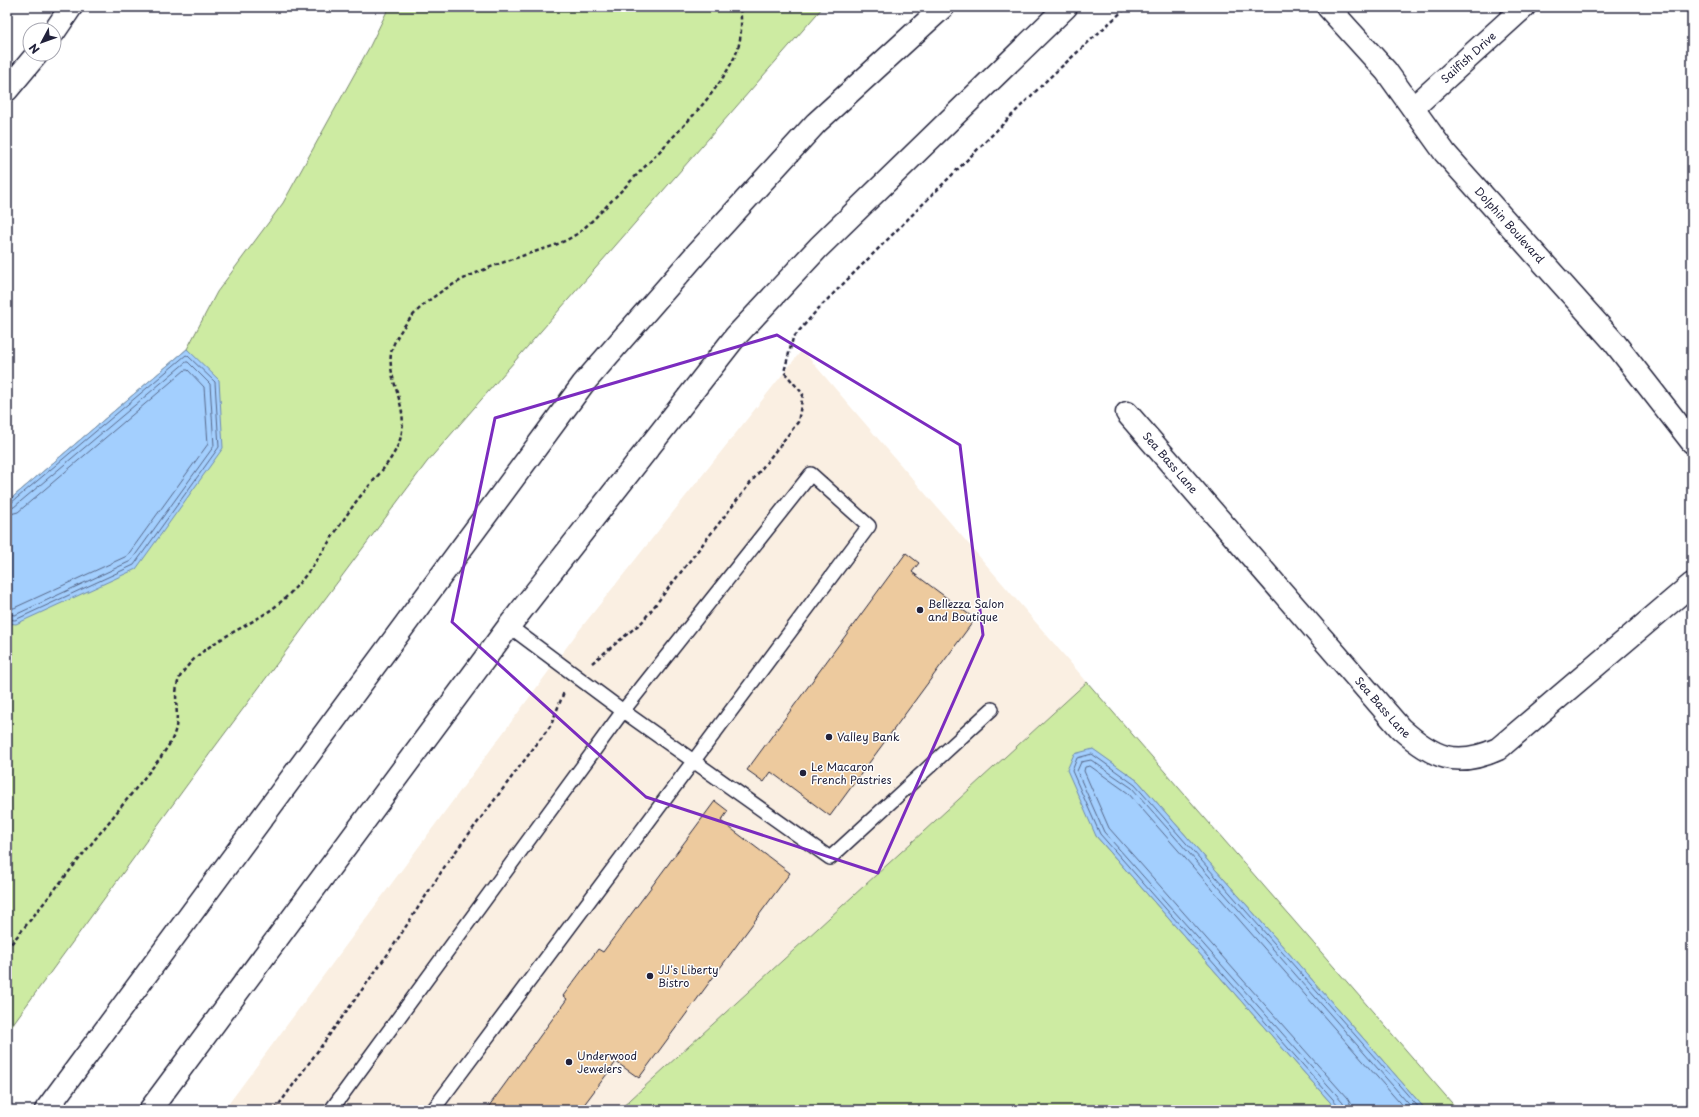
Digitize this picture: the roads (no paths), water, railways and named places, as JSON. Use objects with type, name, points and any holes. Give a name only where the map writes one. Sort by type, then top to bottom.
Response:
[{"type":"main road","points":[[61,22],[71,7]]},
{"type":"main road","points":[[46,1110],[583,384],[698,252],[816,123],[943,7]]},
{"type":"main road","points":[[150,1110],[509,626],[736,336],[819,247],[1066,7]]},
{"type":"main road","name":"Dolphin Boulevard","points":[[1328,7],[1386,71],[1445,153],[1614,342],[1692,442]]},
{"type":"main road","name":"Sailfish Drive","points":[[1413,108],[1524,7]]},
{"type":"main road","points":[[7,90],[30,62]]},
{"type":"main road","name":"Sea Bass Lane","points":[[1127,413],[1400,728],[1415,742],[1437,755],[1459,760],[1482,756],[1498,749],[1692,584]]},
{"type":"lane","points":[[331,1110],[623,711],[811,474],[869,526],[433,1110]]},
{"type":"lane","points":[[509,626],[623,711],[830,858],[992,709]]},
{"type":"water","points":[[187,349],[219,380],[223,448],[136,569],[16,624],[7,623],[7,502]]},
{"type":"water","points":[[1093,749],[1138,781],[1426,1110],[1337,1110],[1096,836],[1067,770],[1074,754]]},
{"type":"place","name":"Bellezza Salon and Boutique","points":[[920,610]]},
{"type":"place","name":"Valley Bank","points":[[829,737]]},
{"type":"place","name":"Le Macaron French Pastries","points":[[803,773]]},
{"type":"place","name":"JJ's Liberty Bistro","points":[[650,976]]},
{"type":"place","name":"Underwood Jewelers","points":[[569,1062]]}]
